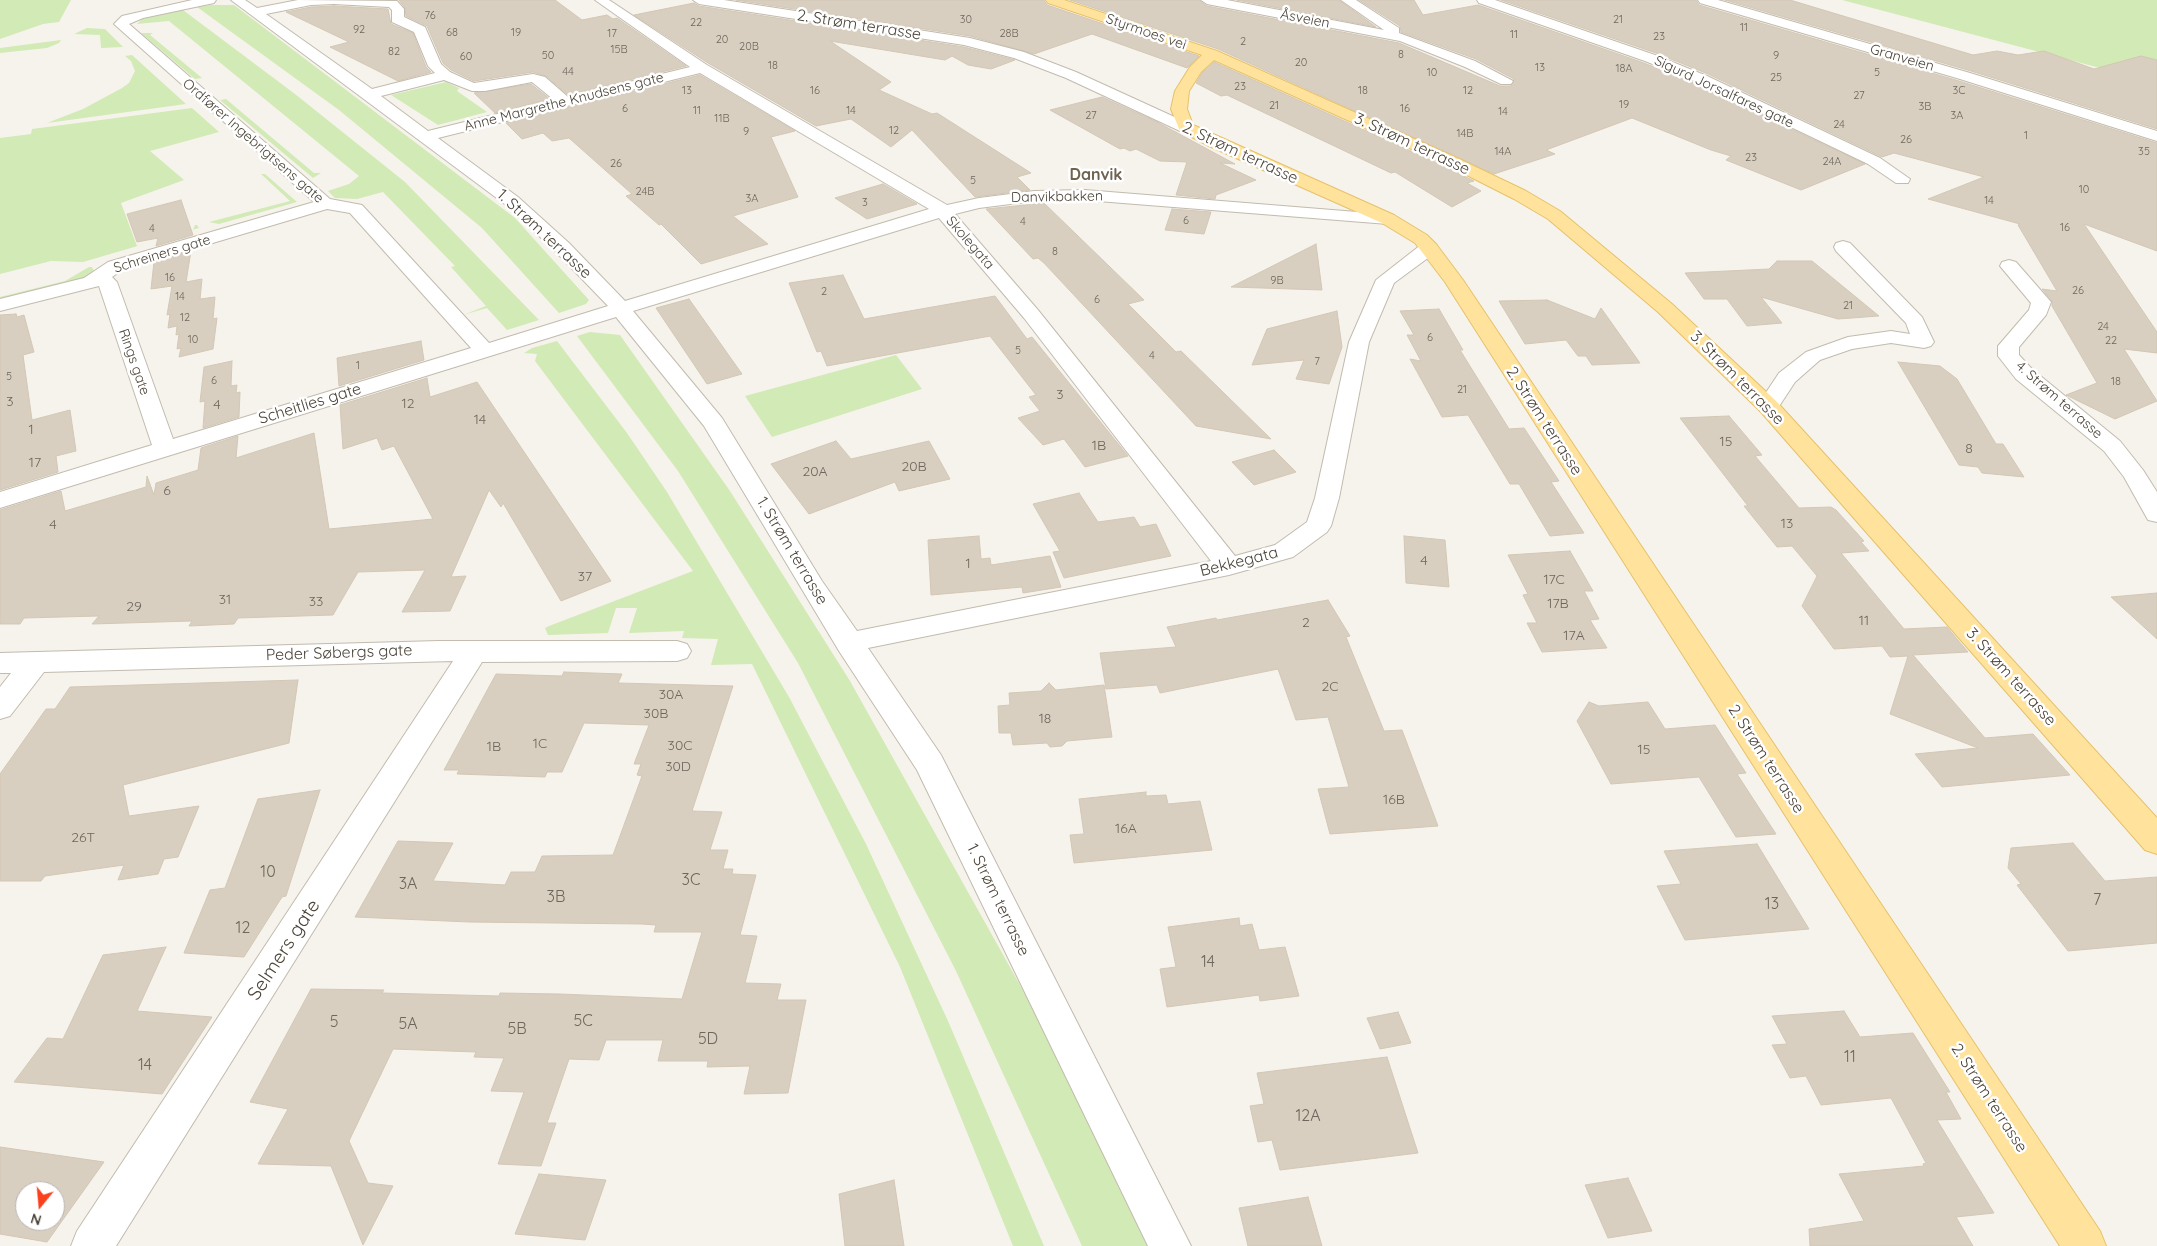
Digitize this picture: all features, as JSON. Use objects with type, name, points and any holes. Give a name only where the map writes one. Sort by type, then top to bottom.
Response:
[{"type":"main road","name":"Styrmoes vei","points":[[1052,0],[1212,54]]},
{"type":"main road","points":[[1186,128],[1179,109],[1182,91],[1196,70],[1212,54]]},
{"type":"main road","name":"3. Strøm terrasse","points":[[1212,54],[1451,161],[1520,195],[1554,216],[1665,308],[1768,406],[2157,840]]},
{"type":"main road","name":"2. Strøm terrasse","points":[[1186,128],[1215,143],[1388,218],[1417,236],[1429,248],[1452,280],[2086,1246]]},
{"type":"street","name":"Ordfører Ingebrigtsens gate","points":[[210,0],[140,15],[127,19],[121,24],[326,204],[345,205],[356,209],[484,350]]},
{"type":"street","points":[[246,6],[334,0]]},
{"type":"street","points":[[339,0],[378,1],[393,4],[398,8],[397,19],[420,30],[436,66],[445,75],[472,86],[485,87],[533,78],[540,80],[565,102]]},
{"type":"street","name":"Skolegata","points":[[601,0],[702,68],[942,210],[1031,314],[1229,566]]},
{"type":"street","name":"2. Strøm terrasse","points":[[699,0],[974,43],[1019,55],[1071,75],[1186,128]]},
{"type":"street","name":"Åsveien","points":[[1207,0],[1403,38],[1470,64],[1506,81]]},
{"type":"street","name":"Åsveien","points":[[1347,0],[1403,38]]},
{"type":"street","name":"Sigurd Jorsalfares gate","points":[[1483,0],[1650,58],[1702,79],[1874,161],[1902,180]]},
{"type":"street","name":"Granveien","points":[[1704,0],[1965,76],[2157,136]]},
{"type":"street","name":"1. Strøm terrasse","points":[[246,6],[370,94],[512,201],[562,247],[620,308],[714,423],[849,644],[937,777],[1170,1246]]},
{"type":"street","name":"Anne Margrethe Knudsens gate","points":[[426,136],[702,68]]},
{"type":"street","points":[[370,94],[445,75]]},
{"type":"street","name":"Danvikbakken","points":[[620,308],[942,210],[1005,198],[1085,195],[1388,218]]},
{"type":"street","name":"Schreiners gate","points":[[0,305],[99,278],[115,266],[326,204]]},
{"type":"street","points":[[1768,406],[1787,378],[1813,356],[1848,344],[1891,338],[1924,342],[1915,321],[1843,247]]},
{"type":"street","name":"Bekkegata","points":[[849,644],[870,637],[1229,566],[1284,551],[1318,526],[1327,498],[1359,342],[1386,280],[1429,248]]},
{"type":"street","name":"4. Strøm terrasse","points":[[2009,266],[2041,302],[2039,311],[2031,322],[2014,337],[2008,346],[2009,356],[2024,374],[2112,446],[2135,475],[2157,514]]},
{"type":"street","name":"Rings gate","points":[[99,278],[107,282],[165,449]]},
{"type":"street","name":"Scheitlies gate","points":[[0,500],[620,308]]},
{"type":"street","name":"Peder Søbergs gate","points":[[0,663],[431,651],[677,651]]},
{"type":"street","name":"Selmers gate","points":[[92,1246],[474,652]]},
{"type":"street","points":[[0,708],[36,662]]},
{"type":"green space","points":[[0,0],[71,0],[59,22],[43,24],[0,39]]},
{"type":"green space","points":[[1842,0],[2157,0],[2157,83],[1937,25]]},
{"type":"green space","points":[[234,5],[515,218],[589,300],[586,304],[559,313],[482,228],[339,110],[197,7]]},
{"type":"green space","points":[[183,10],[295,94],[405,182],[539,320],[507,330],[487,308],[463,315],[486,306],[451,267],[455,266],[383,192],[357,199],[335,198],[328,191],[349,184],[359,176],[169,21],[137,24],[142,19]]},
{"type":"green space","points":[[87,28],[105,29],[123,47],[101,48],[100,35],[74,34]]},
{"type":"green space","points":[[141,33],[153,33],[150,35],[202,78],[195,79]]},
{"type":"green space","points":[[61,40],[59,43],[47,48],[0,53],[0,48]]},
{"type":"green space","points":[[132,55],[186,104],[47,123],[83,109],[129,83],[135,71],[131,61],[125,56]]},
{"type":"green space","points":[[446,82],[459,88],[457,91],[487,112],[438,125],[391,95]]},
{"type":"green space","points":[[226,99],[314,173],[321,173],[313,178],[220,100]]},
{"type":"green space","points":[[192,108],[219,132],[150,151],[184,180],[121,203],[137,246],[83,262],[51,261],[0,274],[0,138],[31,134],[32,129]]},
{"type":"green space","points":[[261,174],[265,174],[297,202],[219,224],[209,222],[290,201]]},
{"type":"green space","points":[[195,225],[197,225],[199,228],[193,230]]},
{"type":"green space","points":[[92,267],[94,271],[83,279],[0,300],[0,297],[65,281]]},
{"type":"green space","points":[[590,332],[620,335],[730,491],[850,681],[1082,1096],[1152,1246],[1082,1246],[956,971],[798,663],[678,471],[577,336]]},
{"type":"green space","points":[[557,341],[627,433],[667,492],[789,697],[866,844],[948,1021],[1044,1246],[1013,1246],[900,967],[752,664],[711,665],[718,639],[682,638],[684,631],[629,633],[637,608],[616,608],[608,633],[548,635],[545,628],[549,626],[693,571],[535,361],[537,354],[524,353],[532,348]]},
{"type":"green space","points":[[896,355],[922,389],[772,437],[745,396]]},
{"type":"building","points":[[399,0],[555,0],[582,20],[607,15],[613,19],[617,18],[686,66],[568,95],[546,76],[533,72],[474,81],[451,70],[443,63],[427,26],[406,16],[405,8]]},
{"type":"building","points":[[736,0],[1044,0],[1047,5],[1199,56],[1187,68],[1092,34],[1034,54],[970,36]]},
{"type":"building","points":[[1070,0],[1199,0],[1207,6],[1399,43],[1500,86],[1511,86],[1514,79],[1476,59],[1401,32],[1400,26],[1359,0],[1414,0],[1423,15],[1478,5],[1644,63],[1696,84],[1865,164],[1801,190],[1726,160],[1731,156],[1711,150],[1632,118],[1546,150],[1555,154],[1494,174],[1218,49]]},
{"type":"building","points":[[1237,0],[1339,0],[1376,27]]},
{"type":"building","points":[[1501,0],[1696,0],[1699,5],[1959,81],[2157,143],[2157,251],[2084,224],[2157,332],[2157,353],[2124,349],[2157,401],[2115,419],[2066,395],[2097,383],[2052,306],[2052,301],[2042,289],[2057,291],[2018,225],[2020,224],[1928,199],[1984,177],[1894,153],[1882,157],[1708,74],[1656,53]]},
{"type":"building","points":[[1725,0],[1790,0],[1973,55],[1997,51],[2018,55],[2044,51],[2094,69],[2141,56],[2157,60],[2157,129],[1971,71]]},
{"type":"building","points":[[694,3],[699,6],[964,47],[1015,60],[991,69],[968,65],[952,56],[945,60],[830,41],[891,82],[879,90],[932,114],[937,113],[1031,173],[1017,177],[1030,190],[975,197],[912,130],[891,147],[851,119],[816,126],[708,63],[634,15]]},
{"type":"building","points":[[334,6],[388,9],[391,24],[413,33],[426,67],[431,72],[398,81],[330,47],[349,42],[286,12],[311,7]]},
{"type":"building","points":[[1214,62],[1444,166],[1474,181],[1467,183],[1481,191],[1452,207],[1395,172],[1391,173],[1227,95],[1221,96],[1196,83],[1202,73]]},
{"type":"building","points":[[700,75],[795,131],[771,137],[798,197],[733,216],[768,244],[701,264],[661,224],[659,225],[626,196],[632,194],[569,138],[552,141],[543,133],[522,139],[506,123]]},
{"type":"building","points":[[531,84],[550,99],[495,113],[474,93]]},
{"type":"building","points":[[1102,97],[1157,122],[1235,164],[1220,163],[1256,180],[1216,195],[1215,199],[1176,195],[1187,162],[1160,161],[1136,149],[1130,151],[1124,148],[1120,149],[1050,110]]},
{"type":"building","points":[[883,184],[917,204],[867,219],[835,198]]},
{"type":"building","points":[[181,200],[193,235],[156,246],[158,238],[137,242],[127,214]]},
{"type":"building","points":[[1044,203],[1144,300],[1128,304],[1176,352],[1181,351],[1271,439],[1196,426],[1044,263],[1038,258],[1033,259],[986,209]]},
{"type":"building","points":[[1172,209],[1211,212],[1204,234],[1165,230]]},
{"type":"building","points":[[1316,244],[1322,290],[1231,287]]},
{"type":"building","points":[[191,251],[186,282],[202,279],[200,299],[215,297],[213,319],[217,318],[213,349],[179,357],[181,348],[177,349],[179,334],[176,335],[177,326],[168,328],[170,314],[167,315],[172,286],[151,289],[154,262]]},
{"type":"building","points":[[1777,261],[1812,261],[1879,316],[1838,319],[1761,297],[1782,323],[1747,326],[1727,299],[1704,299],[1685,273],[1769,269]]},
{"type":"building","points":[[843,275],[864,319],[995,296],[1027,339],[1032,337],[1128,456],[1085,467],[1064,439],[1043,445],[1018,418],[1040,411],[1029,397],[1036,395],[990,336],[827,366],[821,351],[817,352],[789,283]]},
{"type":"building","points":[[689,299],[742,374],[707,384],[656,308]]},
{"type":"building","points":[[1547,300],[1595,319],[1601,308],[1640,363],[1592,365],[1586,356],[1578,356],[1566,340],[1525,344],[1499,301]]},
{"type":"building","points":[[1439,309],[1463,350],[1460,350],[1509,429],[1524,428],[1559,481],[1551,482],[1584,533],[1550,536],[1519,484],[1510,484],[1468,415],[1442,417],[1410,359],[1421,361],[1407,335],[1414,335],[1400,311]]},
{"type":"building","points":[[1337,311],[1342,347],[1329,384],[1296,379],[1304,360],[1252,365],[1267,329]]},
{"type":"building","points":[[16,314],[17,317],[24,315],[34,352],[23,355],[32,420],[70,410],[76,451],[56,456],[58,472],[0,490],[0,315]]},
{"type":"building","points":[[421,341],[424,360],[339,386],[337,358]]},
{"type":"building","points":[[232,361],[231,386],[237,385],[236,393],[240,392],[239,417],[203,428],[205,401],[200,402],[204,367]]},
{"type":"building","points":[[1898,362],[1940,366],[1957,379],[1996,444],[2003,444],[2024,477],[1982,473],[1978,467],[1959,465]]},
{"type":"building","points":[[427,378],[430,397],[477,382],[611,581],[561,601],[503,503],[501,507],[489,490],[451,577],[466,576],[450,611],[402,612],[425,570],[358,572],[333,615],[238,618],[234,624],[189,626],[192,621],[92,624],[99,616],[24,618],[20,624],[0,624],[0,510],[61,491],[65,511],[146,487],[147,476],[154,495],[156,483],[198,470],[201,448],[238,436],[236,458],[314,433],[329,529],[433,519],[394,446],[382,450],[377,438],[343,449],[340,405]]},
{"type":"building","points":[[1729,416],[1762,455],[1755,456],[1799,508],[1831,507],[1864,541],[1861,542],[1869,551],[1841,553],[1904,629],[1947,627],[1968,652],[1913,655],[1985,738],[2033,734],[2070,775],[1942,787],[1915,754],[1978,748],[1890,714],[1908,656],[1890,657],[1882,646],[1834,649],[1802,606],[1817,576],[1792,546],[1777,547],[1744,506],[1748,506],[1680,418]]},
{"type":"building","points":[[836,441],[851,459],[929,441],[950,479],[899,491],[895,482],[809,514],[771,464]]},
{"type":"building","points":[[1274,450],[1296,472],[1254,485],[1232,462]]},
{"type":"building","points":[[1079,493],[1098,522],[1134,517],[1140,527],[1156,524],[1171,556],[1064,578],[1053,552],[1060,551],[1033,504]]},
{"type":"building","points":[[979,536],[981,559],[990,558],[991,565],[1050,556],[1061,587],[1023,593],[1022,587],[931,595],[928,540]]},
{"type":"building","points":[[1404,536],[1445,540],[1449,587],[1406,583]]},
{"type":"building","points":[[1570,551],[1593,591],[1584,591],[1599,619],[1590,620],[1607,648],[1542,652],[1527,623],[1537,623],[1523,595],[1528,594],[1508,555]]},
{"type":"building","points":[[2157,593],[2157,639],[2111,597]]},
{"type":"building","points":[[1328,600],[1350,636],[1346,637],[1384,731],[1402,730],[1438,826],[1330,834],[1318,789],[1349,787],[1328,717],[1296,720],[1278,669],[1160,693],[1157,685],[1106,689],[1100,653],[1176,647],[1167,627]]},
{"type":"building","points":[[564,672],[622,674],[618,683],[733,686],[692,811],[722,812],[710,850],[728,850],[723,869],[733,869],[732,874],[756,875],[740,935],[757,936],[745,983],[781,984],[777,1000],[806,1000],[788,1093],[744,1094],[750,1066],[707,1067],[708,1061],[658,1061],[663,1040],[606,1040],[599,1060],[569,1059],[547,1123],[556,1123],[541,1166],[498,1164],[524,1092],[491,1091],[504,1058],[474,1057],[476,1052],[393,1049],[349,1141],[368,1183],[393,1186],[363,1245],[331,1166],[258,1164],[288,1109],[250,1102],[311,989],[384,990],[382,993],[499,996],[500,993],[560,994],[682,999],[702,932],[654,932],[656,925],[642,924],[469,922],[355,917],[398,841],[453,843],[433,881],[505,885],[511,872],[535,872],[542,856],[613,855],[642,776],[637,775],[641,764],[634,764],[649,725],[584,723],[562,772],[547,772],[545,777],[457,774],[459,770],[444,770],[496,674],[562,676]]},
{"type":"building","points":[[298,680],[289,743],[123,785],[129,816],[199,806],[178,857],[164,859],[158,874],[118,880],[124,865],[45,876],[41,881],[0,881],[0,774],[46,709],[55,709],[70,687]]},
{"type":"building","points":[[1049,683],[1056,690],[1104,685],[1112,737],[1067,741],[1062,746],[1050,747],[1047,743],[1013,745],[1011,733],[999,733],[998,706],[1010,705],[1009,693],[1041,691]]},
{"type":"building","points":[[1589,702],[1599,706],[1648,702],[1665,729],[1715,725],[1746,773],[1737,774],[1776,834],[1736,837],[1699,777],[1611,784],[1577,721]]},
{"type":"building","points":[[320,790],[286,896],[282,897],[244,957],[184,953],[210,890],[225,888],[258,799]]},
{"type":"building","points":[[1146,792],[1146,796],[1166,795],[1168,804],[1200,801],[1212,850],[1074,863],[1070,835],[1084,834],[1079,799]]},
{"type":"building","points":[[2073,843],[2105,881],[2157,877],[2157,943],[2068,951],[2017,885],[2021,884],[2008,868],[2011,848]]},
{"type":"building","points":[[1757,844],[1809,929],[1685,940],[1657,886],[1681,884],[1664,851]]},
{"type":"building","points":[[1239,918],[1240,926],[1252,924],[1259,950],[1285,947],[1299,996],[1260,1001],[1259,995],[1167,1007],[1160,969],[1176,967],[1168,927]]},
{"type":"building","points":[[166,947],[137,1011],[212,1017],[162,1094],[14,1082],[47,1038],[63,1039],[103,955]]},
{"type":"building","points":[[1844,1011],[1860,1037],[1913,1033],[1950,1092],[1946,1092],[1961,1119],[1937,1120],[1994,1213],[1956,1217],[1973,1246],[1810,1246],[1809,1229],[1864,1221],[1839,1174],[1924,1166],[1923,1164],[1926,1163],[1891,1098],[1821,1105],[1806,1076],[1790,1078],[1772,1045],[1787,1044],[1772,1016]]},
{"type":"building","points":[[1398,1012],[1411,1043],[1380,1049],[1367,1018]]},
{"type":"building","points":[[1387,1057],[1418,1153],[1280,1170],[1272,1140],[1258,1142],[1250,1106],[1264,1104],[1257,1073]]},
{"type":"building","points":[[0,1147],[104,1162],[65,1217],[65,1181],[15,1181],[15,1231],[55,1231],[47,1242],[0,1234]]},
{"type":"building","points":[[539,1174],[606,1180],[585,1240],[515,1234]]},
{"type":"building","points":[[1628,1178],[1652,1231],[1608,1238],[1585,1185]]},
{"type":"building","points":[[894,1180],[904,1246],[845,1246],[839,1194]]},
{"type":"building","points":[[1308,1197],[1322,1246],[1248,1246],[1239,1208]]},
{"type":"district","name":"Danvik","points":[[1096,175]]}]
